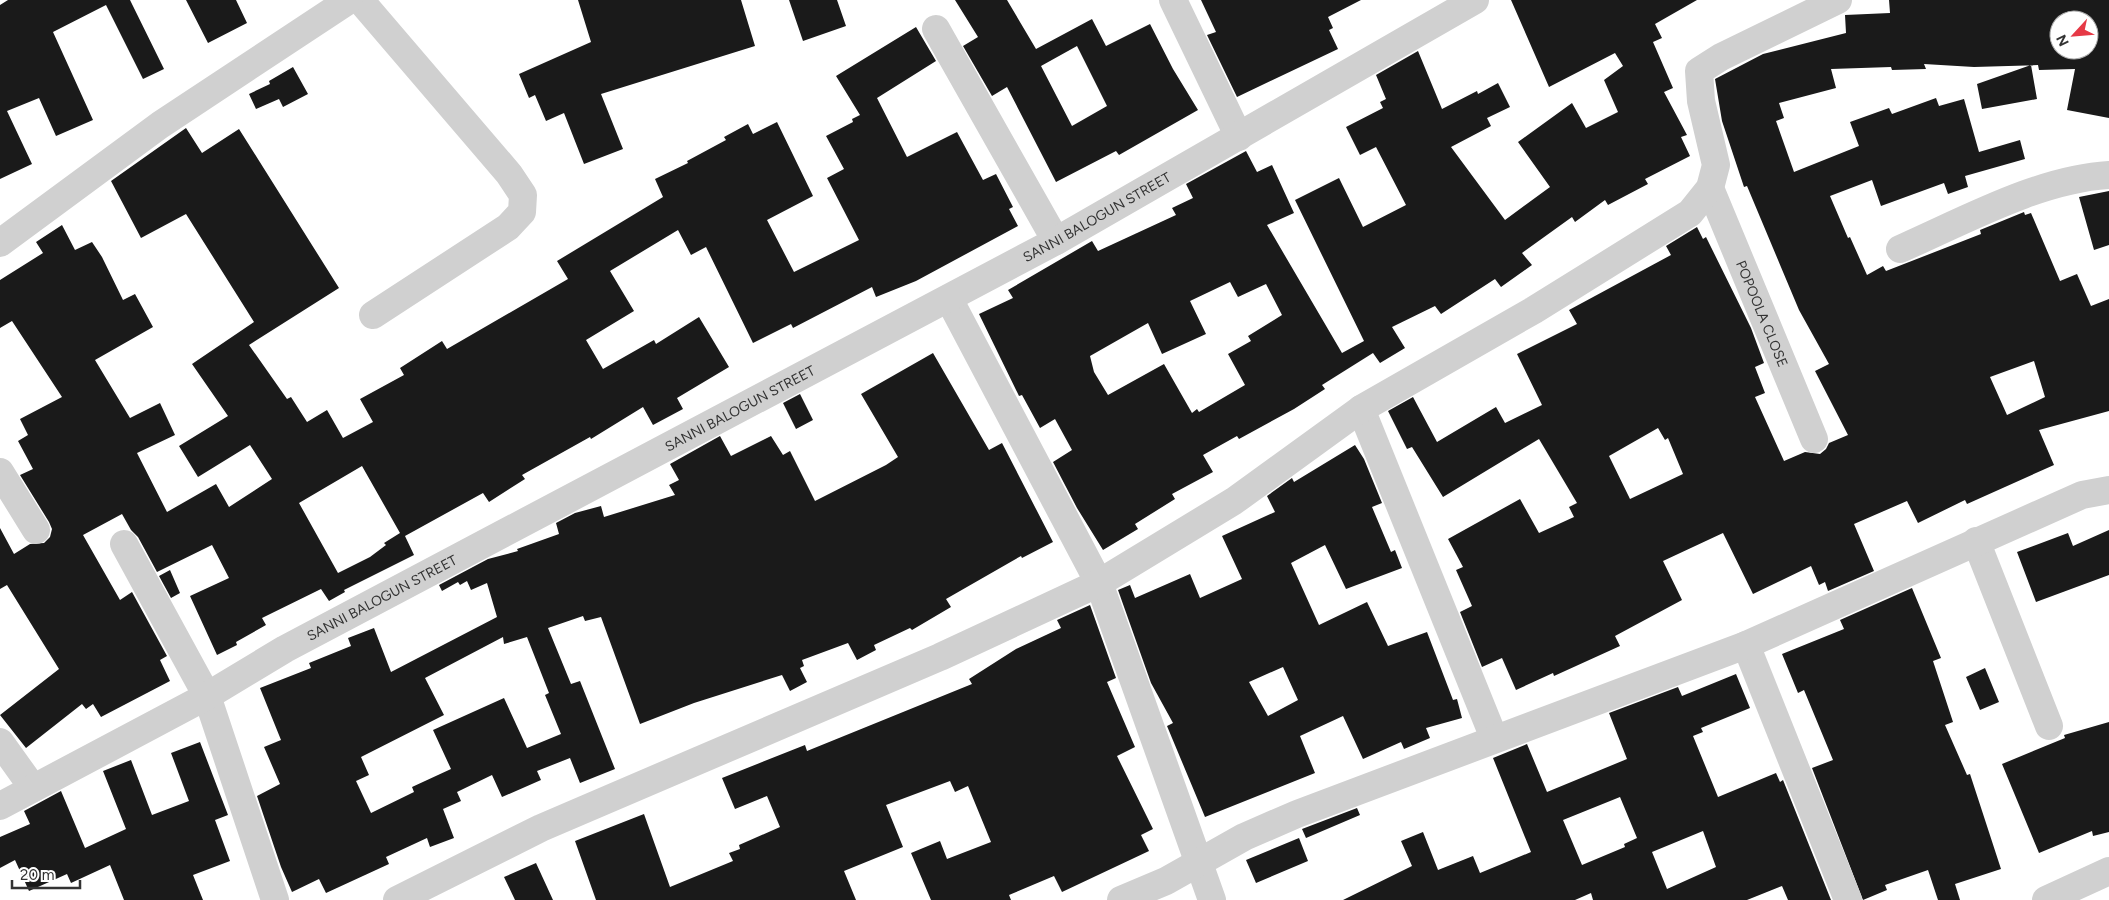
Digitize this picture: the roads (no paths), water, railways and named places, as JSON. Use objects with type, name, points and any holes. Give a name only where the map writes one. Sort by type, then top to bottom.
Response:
[{"type":"street","points":[[0,244],[160,125],[349,0]]},
{"type":"street","points":[[360,0],[509,174],[523,195],[522,212],[508,226],[373,315]]},
{"type":"street","points":[[1173,0],[1239,138]]},
{"type":"street","name":"SANNI BALOGUN STREET","points":[[0,806],[207,696],[294,645],[1056,241],[1239,138],[1475,0]]},
{"type":"street","points":[[397,900],[541,828],[940,657],[1099,583],[1234,501],[1361,409],[1534,310],[1690,213],[1710,188],[1716,165],[1701,101],[1699,71],[1721,57],[1838,0]]},
{"type":"street","points":[[936,29],[1056,241]]},
{"type":"street","points":[[1900,249],[2047,186],[2084,176],[2109,175]]},
{"type":"street","name":"POPOOLA CLOSE","points":[[1710,188],[1814,439]]},
{"type":"street","points":[[948,299],[1099,583],[1212,900]]},
{"type":"street","points":[[1361,409],[1494,738]]},
{"type":"street","points":[[0,472],[36,530]]},
{"type":"street","points":[[1121,900],[1166,881],[1198,861],[1244,837],[1297,814],[1494,738],[1746,645],[2082,495],[2109,490]]},
{"type":"street","points":[[1976,541],[2049,726]]},
{"type":"street","points":[[124,544],[207,696],[276,900]]},
{"type":"street","points":[[1746,645],[1848,900]]},
{"type":"street","points":[[0,742],[33,788]]},
{"type":"street","points":[[2046,900],[2109,871]]}]
